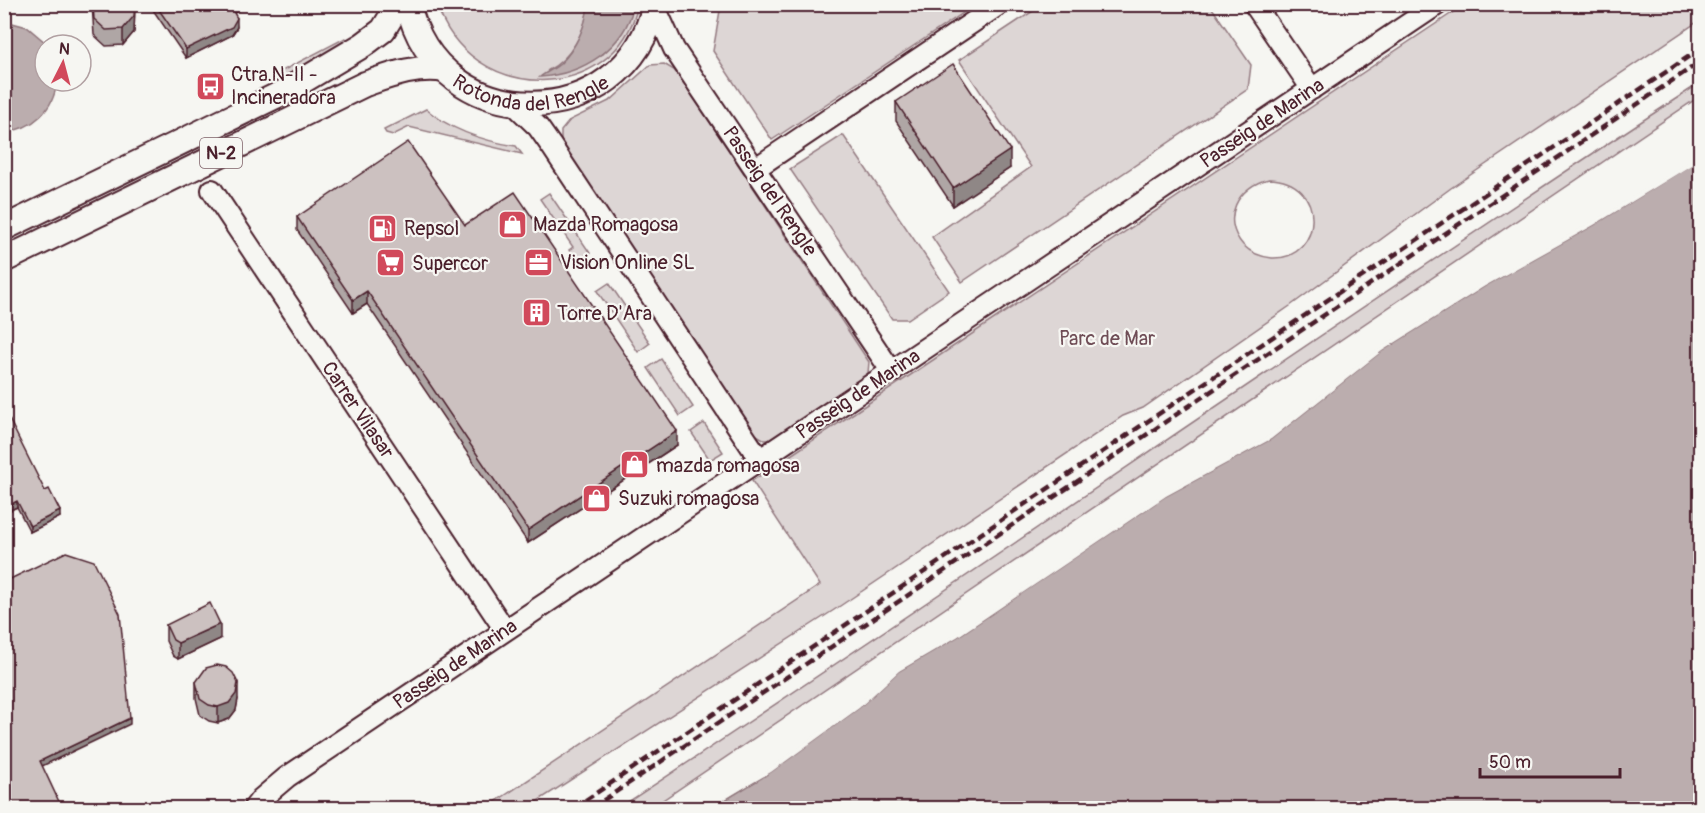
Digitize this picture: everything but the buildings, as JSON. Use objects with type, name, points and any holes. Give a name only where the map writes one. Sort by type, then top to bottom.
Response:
[{"type":"main road","name":"N-2","points":[[4,228],[284,92],[363,45],[383,30],[399,4]]},
{"type":"main road","name":"Rotonda del Rengle","points":[[408,4],[419,36],[445,70],[482,95],[513,104],[555,103],[594,89],[626,63],[639,46],[655,6]]},
{"type":"main road","name":"N-2","points":[[4,260],[365,84],[430,67],[445,70]]},
{"type":"street","points":[[756,168],[1000,4]]},
{"type":"street","points":[[1254,4],[1312,89]]},
{"type":"street","name":"Passeig de Marina","points":[[254,808],[287,777],[1438,4]]},
{"type":"street","name":"Passeig del Rengle","points":[[655,6],[674,50],[892,372]]},
{"type":"street","points":[[513,104],[537,127],[552,147],[760,460]]},
{"type":"street","name":"Carrer Vilasar","points":[[212,190],[505,630]]},
{"type":"green space","points":[[721,4],[975,5],[772,140],[713,51]]},
{"type":"green space","points":[[437,5],[588,5],[584,25],[576,43],[556,66],[547,71],[603,54],[627,23],[634,5],[638,5],[624,38],[601,62],[573,76],[541,80],[509,75],[479,61],[454,38]]},
{"type":"green space","points":[[1042,5],[1210,5],[1251,65],[1248,89],[962,282],[932,237],[1031,167],[959,60]]},
{"type":"green space","name":"Parc de Mar","points":[[1464,5],[1700,5],[1700,20],[1451,188],[1290,306],[1143,408],[1123,416],[834,610],[527,808],[486,808],[820,585],[752,481]],"holes":[[[1269,179],[1288,183],[1302,192],[1310,205],[1312,220],[1309,234],[1302,247],[1289,255],[1264,257],[1243,245],[1236,235],[1233,225],[1236,205],[1241,196],[1258,183]]]},
{"type":"green space","points":[[345,38],[350,40],[284,78],[279,78],[280,72]]},
{"type":"green space","points":[[664,64],[674,70],[682,80],[869,362],[868,373],[862,380],[771,440],[765,440],[755,434],[561,142],[561,131],[570,120],[611,100],[650,65]]},
{"type":"green space","points":[[1700,83],[1700,96],[651,808],[619,808],[890,628],[1564,172]]},
{"type":"green space","points":[[426,109],[457,129],[480,138],[516,146],[522,154],[409,127],[393,135],[384,130]]},
{"type":"green space","points":[[843,135],[949,291],[908,319],[892,319],[790,169]]},
{"type":"green space","points":[[549,193],[590,253],[576,262],[569,250],[573,247],[540,199]]},
{"type":"green space","points":[[609,283],[650,343],[638,352],[597,291]]},
{"type":"green space","points":[[661,359],[693,407],[680,416],[648,368]]},
{"type":"green space","points":[[704,423],[723,452],[710,460],[691,432]]},
{"type":"shaded area","points":[[588,5],[634,5],[629,21],[621,34],[599,56],[571,71],[540,77],[560,64],[571,51],[582,29]]},
{"type":"shaded area","points":[[5,21],[27,27],[34,33],[33,93],[54,93],[47,109],[33,122],[25,127],[5,132]]},
{"type":"shaded area","points":[[1700,159],[1700,808],[712,808],[771,772],[859,708],[899,671],[957,637],[1166,496],[1271,439],[1382,351],[1485,286],[1594,225]]},
{"type":"pier","points":[[1700,156],[1698,161],[1594,225],[1485,286],[1382,351],[1271,439],[1166,496],[957,637],[899,671],[859,708],[771,772],[709,808],[769,770],[857,705],[898,669],[956,635],[1164,494],[1270,436],[1381,348],[1483,284],[1593,222]]},
{"type":"railway","points":[[574,808],[1700,49]]},
{"type":"railway","points":[[592,808],[1700,62]]},
{"type":"place","name":"Ctra.N-II - Incineradora","points":[[210,86]]},
{"type":"place","name":"Mazda Romagosa","points":[[512,224]]},
{"type":"place","name":"Repsol","points":[[383,228]]},
{"type":"place","name":"Vision Online SL","points":[[539,262]]},
{"type":"place","name":"Supercor","points":[[391,263]]},
{"type":"place","name":"Torre D'Ara","points":[[536,313]]},
{"type":"place","name":"mazda romagosa","points":[[635,465]]},
{"type":"place","name":"Suzuki romagosa","points":[[597,498]]}]
